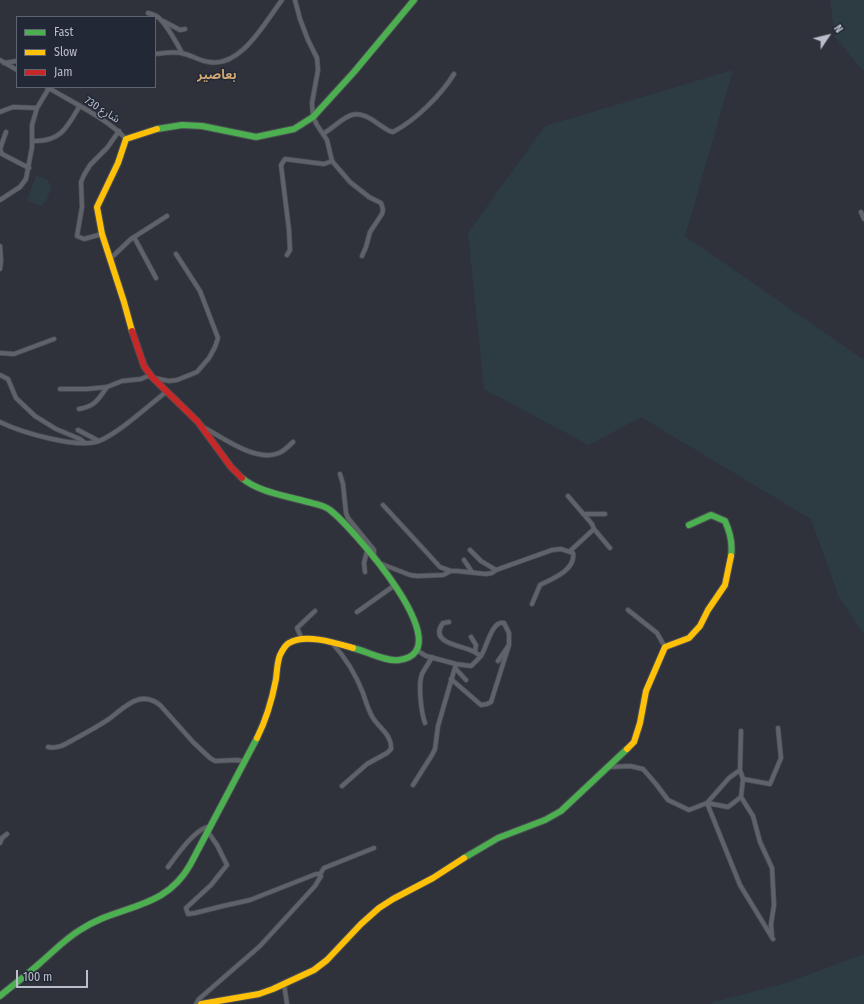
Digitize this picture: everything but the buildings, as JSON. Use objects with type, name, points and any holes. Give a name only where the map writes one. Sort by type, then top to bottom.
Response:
[{"type":"street","points":[[156,54],[171,52],[182,53],[212,62],[219,62],[232,58],[241,51],[259,31],[282,0]]},
{"type":"street","points":[[295,0],[300,19],[317,58],[318,64],[312,103],[313,117],[327,140],[332,161],[350,182],[366,195],[381,203],[382,206],[382,214],[370,232],[362,256]]},
{"type":"street","points":[[0,996],[85,926],[152,900],[172,888],[184,874],[246,762],[266,717],[279,657],[282,651],[291,642],[302,639],[323,640],[391,660],[404,660],[411,657],[418,651],[420,631],[410,609],[395,585],[337,516],[329,509],[315,503],[271,492],[247,482],[231,467],[201,425],[151,376],[138,353],[111,258],[102,234],[98,216],[99,201],[118,163],[126,139],[146,132],[183,125],[203,126],[256,137],[294,129],[313,117],[362,64],[414,0]]},
{"type":"street","points":[[148,13],[157,16],[180,30],[185,29]]},
{"type":"street","points":[[161,19],[182,53]]},
{"type":"street","points":[[2,61],[16,61]]},
{"type":"street","points":[[2,61],[16,69]]},
{"type":"street","points":[[323,134],[347,116],[359,113],[393,132],[411,120],[440,94],[454,74]]},
{"type":"street","points":[[0,200],[23,184],[26,179],[33,141],[32,125],[37,108],[48,88]]},
{"type":"street","name":"شارع 730","points":[[48,88],[119,131],[126,139]]},
{"type":"street","points":[[33,141],[48,140],[59,134],[66,128],[80,106]]},
{"type":"street","points":[[0,112],[13,107],[37,108]]},
{"type":"street","points":[[102,234],[84,239],[77,236],[82,207],[81,182],[87,170],[107,148],[119,131]]},
{"type":"street","points":[[6,132],[0,149],[2,154],[29,168]]},
{"type":"street","points":[[287,255],[290,250],[281,166],[283,161],[285,159],[324,164],[332,161]]},
{"type":"street","points":[[861,212],[864,219]]},
{"type":"street","points":[[111,258],[134,237],[167,216]]},
{"type":"street","points":[[134,237],[156,278]]},
{"type":"street","points":[[0,246],[0,269]]},
{"type":"street","points":[[60,390],[107,387],[122,381],[141,379],[151,376],[169,380],[177,380],[190,376],[204,366],[215,347],[218,338],[200,291],[176,254]]},
{"type":"street","points":[[0,353],[14,354],[54,339]]},
{"type":"street","points":[[0,375],[8,379],[16,398],[35,416],[56,429],[80,439],[85,443]]},
{"type":"street","points":[[79,410],[90,407],[107,387]]},
{"type":"street","points":[[0,422],[50,438],[85,443],[99,441],[124,425],[166,392]]},
{"type":"street","points":[[201,425],[237,447],[250,452],[277,454],[293,442]]},
{"type":"street","points":[[78,430],[99,441]]},
{"type":"street","points":[[340,474],[345,495],[346,512],[352,523],[374,550],[375,561]]},
{"type":"street","points":[[568,496],[610,548]]},
{"type":"street","points":[[383,506],[440,567],[451,571],[486,574],[552,550],[561,549],[573,553],[573,561],[558,576],[540,585],[532,604]]},
{"type":"street","points":[[584,514],[605,514]]},
{"type":"street","points":[[201,1004],[259,994],[314,970],[327,960],[361,924],[388,902],[433,878],[498,838],[545,820],[561,811],[609,767],[634,742],[640,724],[646,691],[665,647],[689,638],[700,626],[708,610],[725,585],[732,549],[730,532],[725,521],[711,515],[689,524]]},
{"type":"street","points":[[570,551],[594,529]]},
{"type":"street","points":[[470,550],[481,561],[496,570]]},
{"type":"street","points":[[365,572],[364,563],[367,551]]},
{"type":"street","points":[[464,560],[472,572]]},
{"type":"street","points":[[375,561],[410,576],[443,575],[451,571]]},
{"type":"street","points":[[357,612],[395,585]]},
{"type":"street","points":[[628,610],[657,633],[665,647]]},
{"type":"street","points":[[302,639],[297,628],[315,611]]},
{"type":"street","points":[[449,622],[443,623],[440,627],[439,633],[442,638],[455,646],[468,649],[481,656]]},
{"type":"street","points":[[418,651],[426,656],[455,666],[471,666],[481,656],[496,625],[500,622],[504,623],[510,637],[509,645],[491,702],[480,705],[451,679]]},
{"type":"street","points":[[471,637],[476,645],[475,652]]},
{"type":"street","points":[[332,643],[351,670],[370,713],[378,725],[387,734],[392,744],[392,749],[368,764],[342,786]]},
{"type":"street","points":[[498,661],[509,645]]},
{"type":"street","points":[[425,723],[421,706],[420,684],[422,675],[432,657]]},
{"type":"street","points":[[413,785],[435,749],[438,726],[455,666]]},
{"type":"street","points":[[455,666],[466,680]]},
{"type":"street","points":[[48,747],[53,748],[83,735],[110,718],[128,703],[136,700],[147,699],[156,701],[193,742],[214,761],[230,760],[246,762]]},
{"type":"street","points":[[743,779],[770,784],[781,758],[778,728]]},
{"type":"street","points":[[707,803],[740,884],[773,939],[771,924],[774,905],[772,868],[760,842],[753,816],[741,797],[743,779],[740,770],[741,731]]},
{"type":"street","points":[[609,767],[630,766],[643,769],[668,800],[689,810],[707,803],[729,778],[740,770]]},
{"type":"street","points":[[707,803],[728,807],[741,797]]},
{"type":"street","points":[[168,867],[189,841],[204,828],[209,829]]},
{"type":"street","points":[[209,829],[227,865],[211,886],[187,907],[186,911],[188,914],[250,900],[316,874],[320,874]]},
{"type":"street","points":[[0,843],[2,838],[7,834]]},
{"type":"street","points":[[196,1004],[199,999],[260,946],[279,927],[320,881],[322,876],[320,874],[324,868],[374,848]]},
{"type":"street","points":[[284,984],[287,1004]]},
{"type":"shaded area","points":[[830,0],[864,0],[864,72],[835,37]]},
{"type":"shaded area","points":[[733,70],[685,236],[864,360],[864,634],[839,597],[811,519],[641,417],[589,445],[484,389],[468,233],[545,126]]},
{"type":"shaded area","points":[[36,176],[48,180],[51,188],[46,202],[44,201],[42,206],[27,201]]},
{"type":"shaded area","points":[[864,954],[864,1004],[712,1004],[714,1002],[786,983]]},
{"type":"traffic: fast","points":[[157,129],[182,125],[202,126],[256,137],[294,129],[313,117],[354,72],[414,0]]},
{"type":"traffic: fast","points":[[242,478],[264,490],[328,508],[341,520],[378,562],[396,588],[411,613],[418,635],[416,652],[399,660],[394,660],[382,658],[353,648]]},
{"type":"traffic: fast","points":[[689,525],[711,515],[725,521],[731,538],[731,556]]},
{"type":"traffic: fast","points":[[0,996],[30,972],[64,941],[95,922],[154,899],[167,891],[179,880],[190,865],[257,738]]},
{"type":"traffic: fast","points":[[464,858],[498,838],[545,820],[561,811],[627,749]]},
{"type":"traffic: slow","points":[[132,331],[102,234],[97,207],[118,163],[126,139],[157,129]]},
{"type":"traffic: slow","points":[[627,749],[634,742],[640,723],[646,691],[665,647],[689,638],[700,626],[708,610],[725,585],[731,556]]},
{"type":"traffic: slow","points":[[257,738],[271,702],[279,658],[286,645],[296,640],[312,639],[353,648]]},
{"type":"traffic: slow","points":[[201,1004],[259,994],[314,970],[327,960],[361,924],[379,908],[433,878],[464,858]]},
{"type":"traffic: jam","points":[[132,331],[144,366],[152,377],[198,422],[231,467],[242,478]]},
{"type":"district","name":"بعاصير","points":[[217,75]]}]
